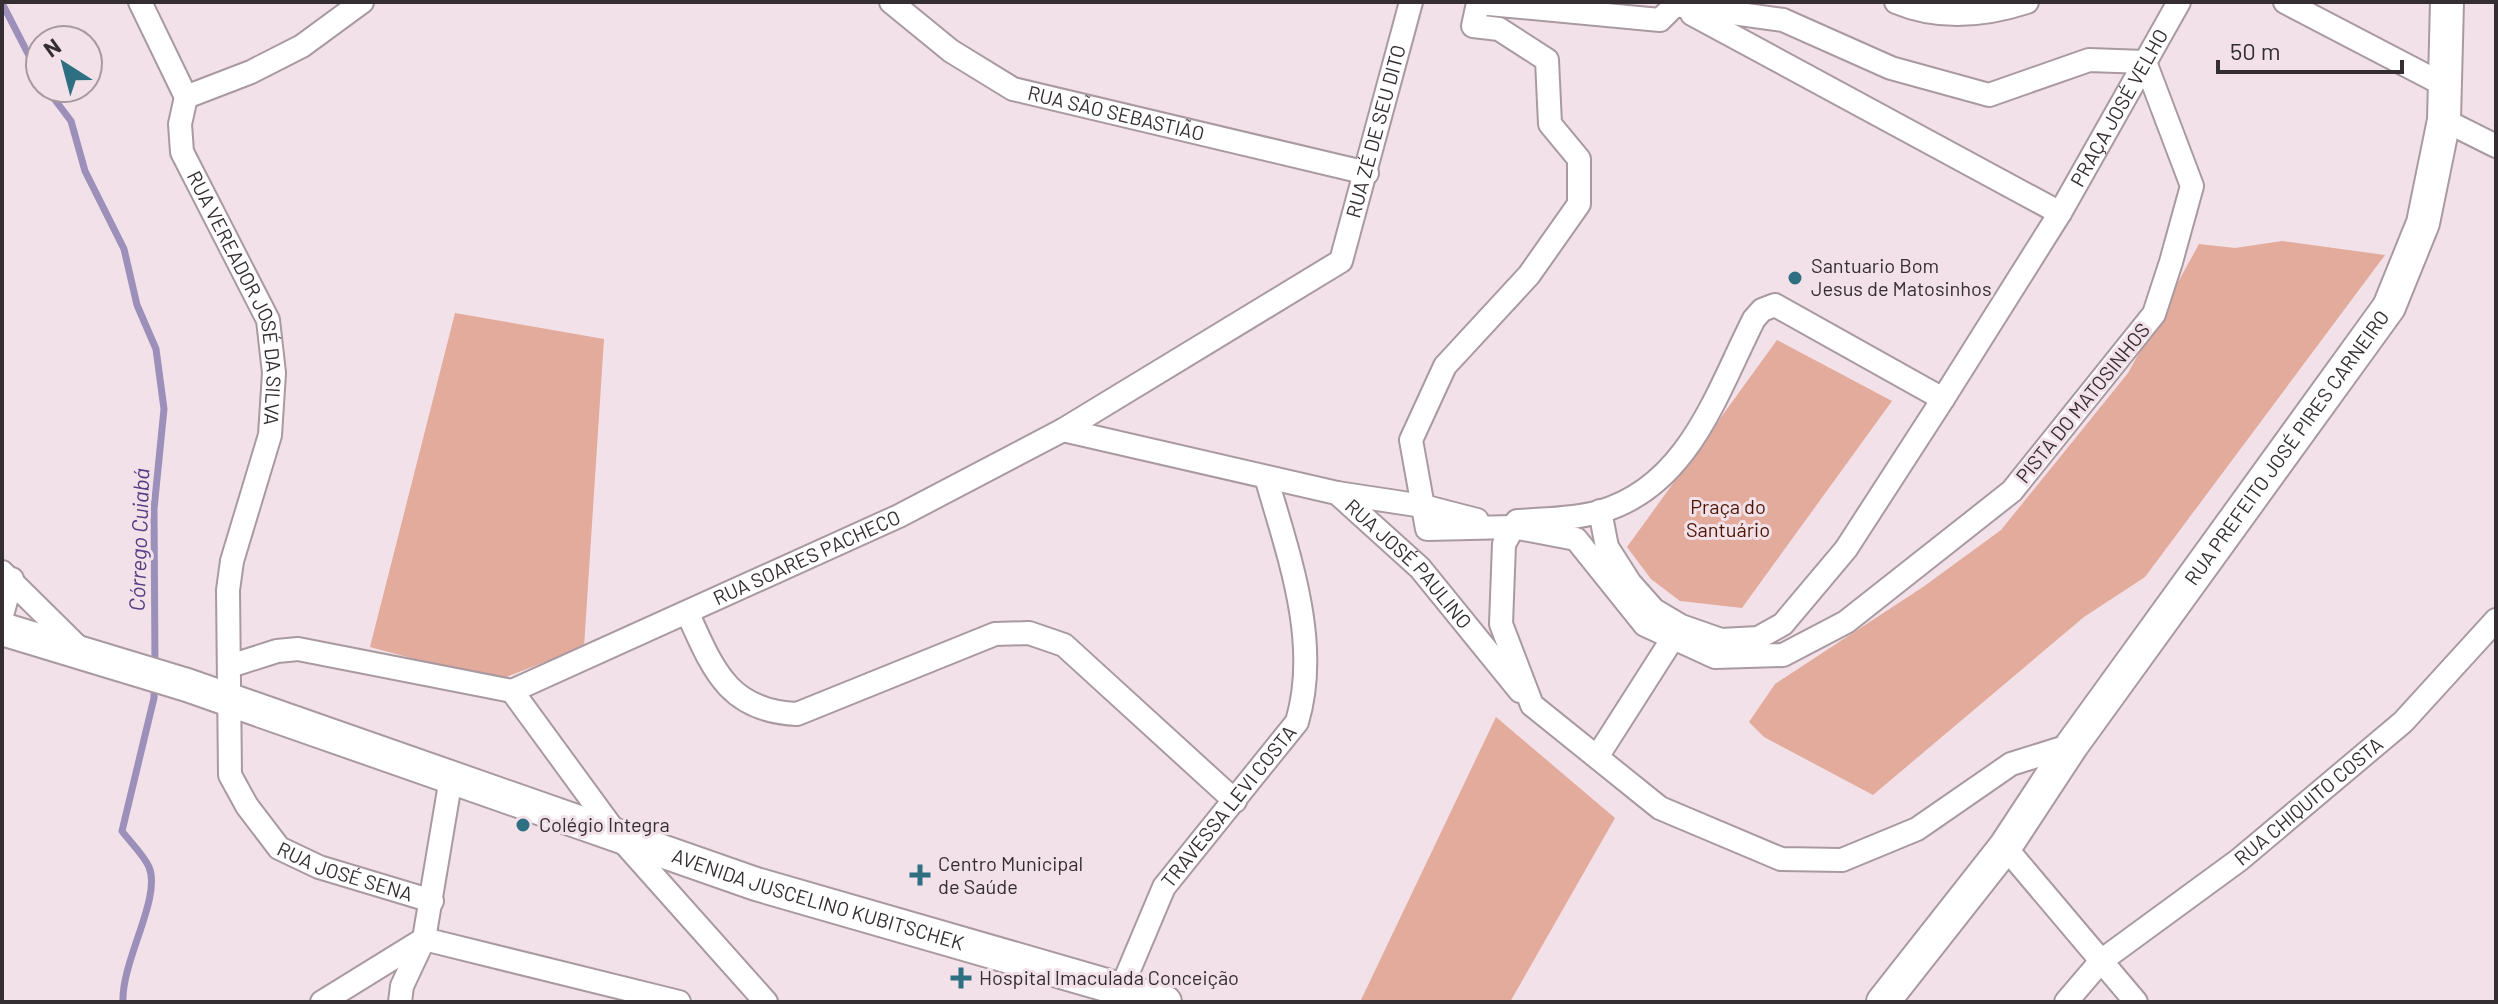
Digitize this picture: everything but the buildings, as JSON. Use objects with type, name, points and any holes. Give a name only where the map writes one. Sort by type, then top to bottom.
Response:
[{"type":"main road","name":"RUA PREFEITO JOSÉ PIRES CARNEIRO","points":[[1883,1002],[2005,847],[2072,745],[2389,307],[2423,223],[2444,120],[2447,2]]},
{"type":"main road","name":"AVENIDA JUSCELINO KUBITSCHEK","points":[[2,629],[187,685],[756,884],[1165,1002]]},
{"type":"street","points":[[140,2],[186,97],[251,72],[302,46],[362,2]]},
{"type":"street","name":"RUA SÃO SEBASTIÃO","points":[[891,2],[951,51],[1013,89],[1367,173]]},
{"type":"street","name":"RUA ZÉ DE SEU DITO","points":[[1341,261],[1411,2]]},
{"type":"street","points":[[1896,2],[1951,15],[1995,12],[2027,2]]},
{"type":"street","name":"PRAÇA JOSÉ VELHO","points":[[1943,399],[2060,213],[2179,2]]},
{"type":"street","points":[[2285,2],[2446,86]]},
{"type":"street","points":[[1337,493],[1423,506],[1411,440],[1445,366],[1529,275],[1579,204],[1579,159],[1550,124],[1547,60],[1499,29],[1473,26],[1478,3],[1660,20],[1672,4]]},
{"type":"street","points":[[1672,4],[1783,20],[1891,68],[1989,95],[2089,60],[2145,62]]},
{"type":"street","points":[[1672,4],[2060,213]]},
{"type":"street","name":"PISTA DO MATOSINHOS","points":[[1423,506],[1427,529],[1515,524],[1576,539],[1645,625],[1677,632],[1715,657],[1783,655],[1846,622],[2012,491],[2154,314],[2192,186],[2145,62]]},
{"type":"street","name":"RUA VEREADOR JOSÉ DA SILVA","points":[[186,97],[180,124],[182,152],[268,320],[274,373],[270,435],[232,561],[228,590],[229,700]]},
{"type":"street","points":[[2444,120],[2496,146]]},
{"type":"street","name":"RUA SOARES PACHECO","points":[[512,691],[899,516],[1063,430],[1341,261]]},
{"type":"street","points":[[1600,511],[1607,547],[1630,583],[1677,632],[1721,640],[1758,638],[1783,624],[1846,549],[1943,399],[1901,372],[1775,305],[1762,310],[1754,319],[1687,452],[1654,487],[1600,511],[1515,524],[1504,544],[1501,624],[1532,705],[1660,808],[1781,859],[1842,860],[1917,829],[2011,764],[2072,745]]},
{"type":"street","name":"RUA JOSÉ PAULINO","points":[[1063,430],[1337,493],[1420,568],[1532,705]]},
{"type":"street","name":"TRAVESSA LEVI COSTA","points":[[1121,989],[1164,887],[1183,859],[1235,801],[1297,722],[1306,692],[1307,651],[1289,557],[1266,477]]},
{"type":"street","points":[[2,615],[7,576]]},
{"type":"street","points":[[7,576],[98,659]]},
{"type":"street","points":[[688,614],[715,674],[735,693],[771,713],[797,714],[995,634],[1029,633],[1064,645],[1235,801]]},
{"type":"street","name":"RUA CHIQUITO COSTA","points":[[2066,1002],[2101,961],[2239,860],[2403,722],[2496,620]]},
{"type":"street","points":[[1597,757],[1677,632]]},
{"type":"street","points":[[230,666],[277,651],[298,649],[512,691],[618,836],[766,1002]]},
{"type":"street","name":"RUA JOSÉ SENA","points":[[229,700],[230,775],[247,806],[279,848],[319,867],[432,901]]},
{"type":"street","points":[[400,1002],[402,986],[424,939],[451,778]]},
{"type":"street","points":[[2005,847],[2136,1002]]},
{"type":"street","points":[[322,1002],[424,939],[679,1002]]},
{"type":"green space","points":[[2282,241],[2385,255],[2145,577],[2084,617],[1873,795],[1764,737],[1749,722],[1775,684],[1923,587],[2001,530],[2128,373],[2199,244],[2235,248]]},
{"type":"green space","points":[[455,313],[604,339],[584,647],[496,681],[370,647]]},
{"type":"green space","name":"Praça do Santuário","points":[[1777,340],[1892,401],[1742,608],[1680,601],[1651,579],[1627,547]]},
{"type":"green space","points":[[1496,717],[1615,818],[1510,1002],[1360,1002]]},
{"type":"waterway","name":"Córrego Cuiabá","points":[[2,3],[24,46]]},
{"type":"waterway","name":"Córrego Cuiabá","points":[[58,104],[71,121],[85,171],[124,249],[137,305],[156,349],[164,409],[154,509],[155,666]]},
{"type":"waterway","name":"Córrego Cuiabá","points":[[123,1002],[128,968],[146,912],[152,880],[146,862],[122,831],[154,698],[154,682]]},
{"type":"place","name":"Santuario Bom Jesus de Matosinhos","points":[[1795,278]]},
{"type":"place","name":"Colégio Integra","points":[[523,825]]},
{"type":"place","name":"Centro Municipal de Saúde","points":[[920,875]]},
{"type":"place","name":"Hospital Imaculada Conceição","points":[[961,978]]}]
